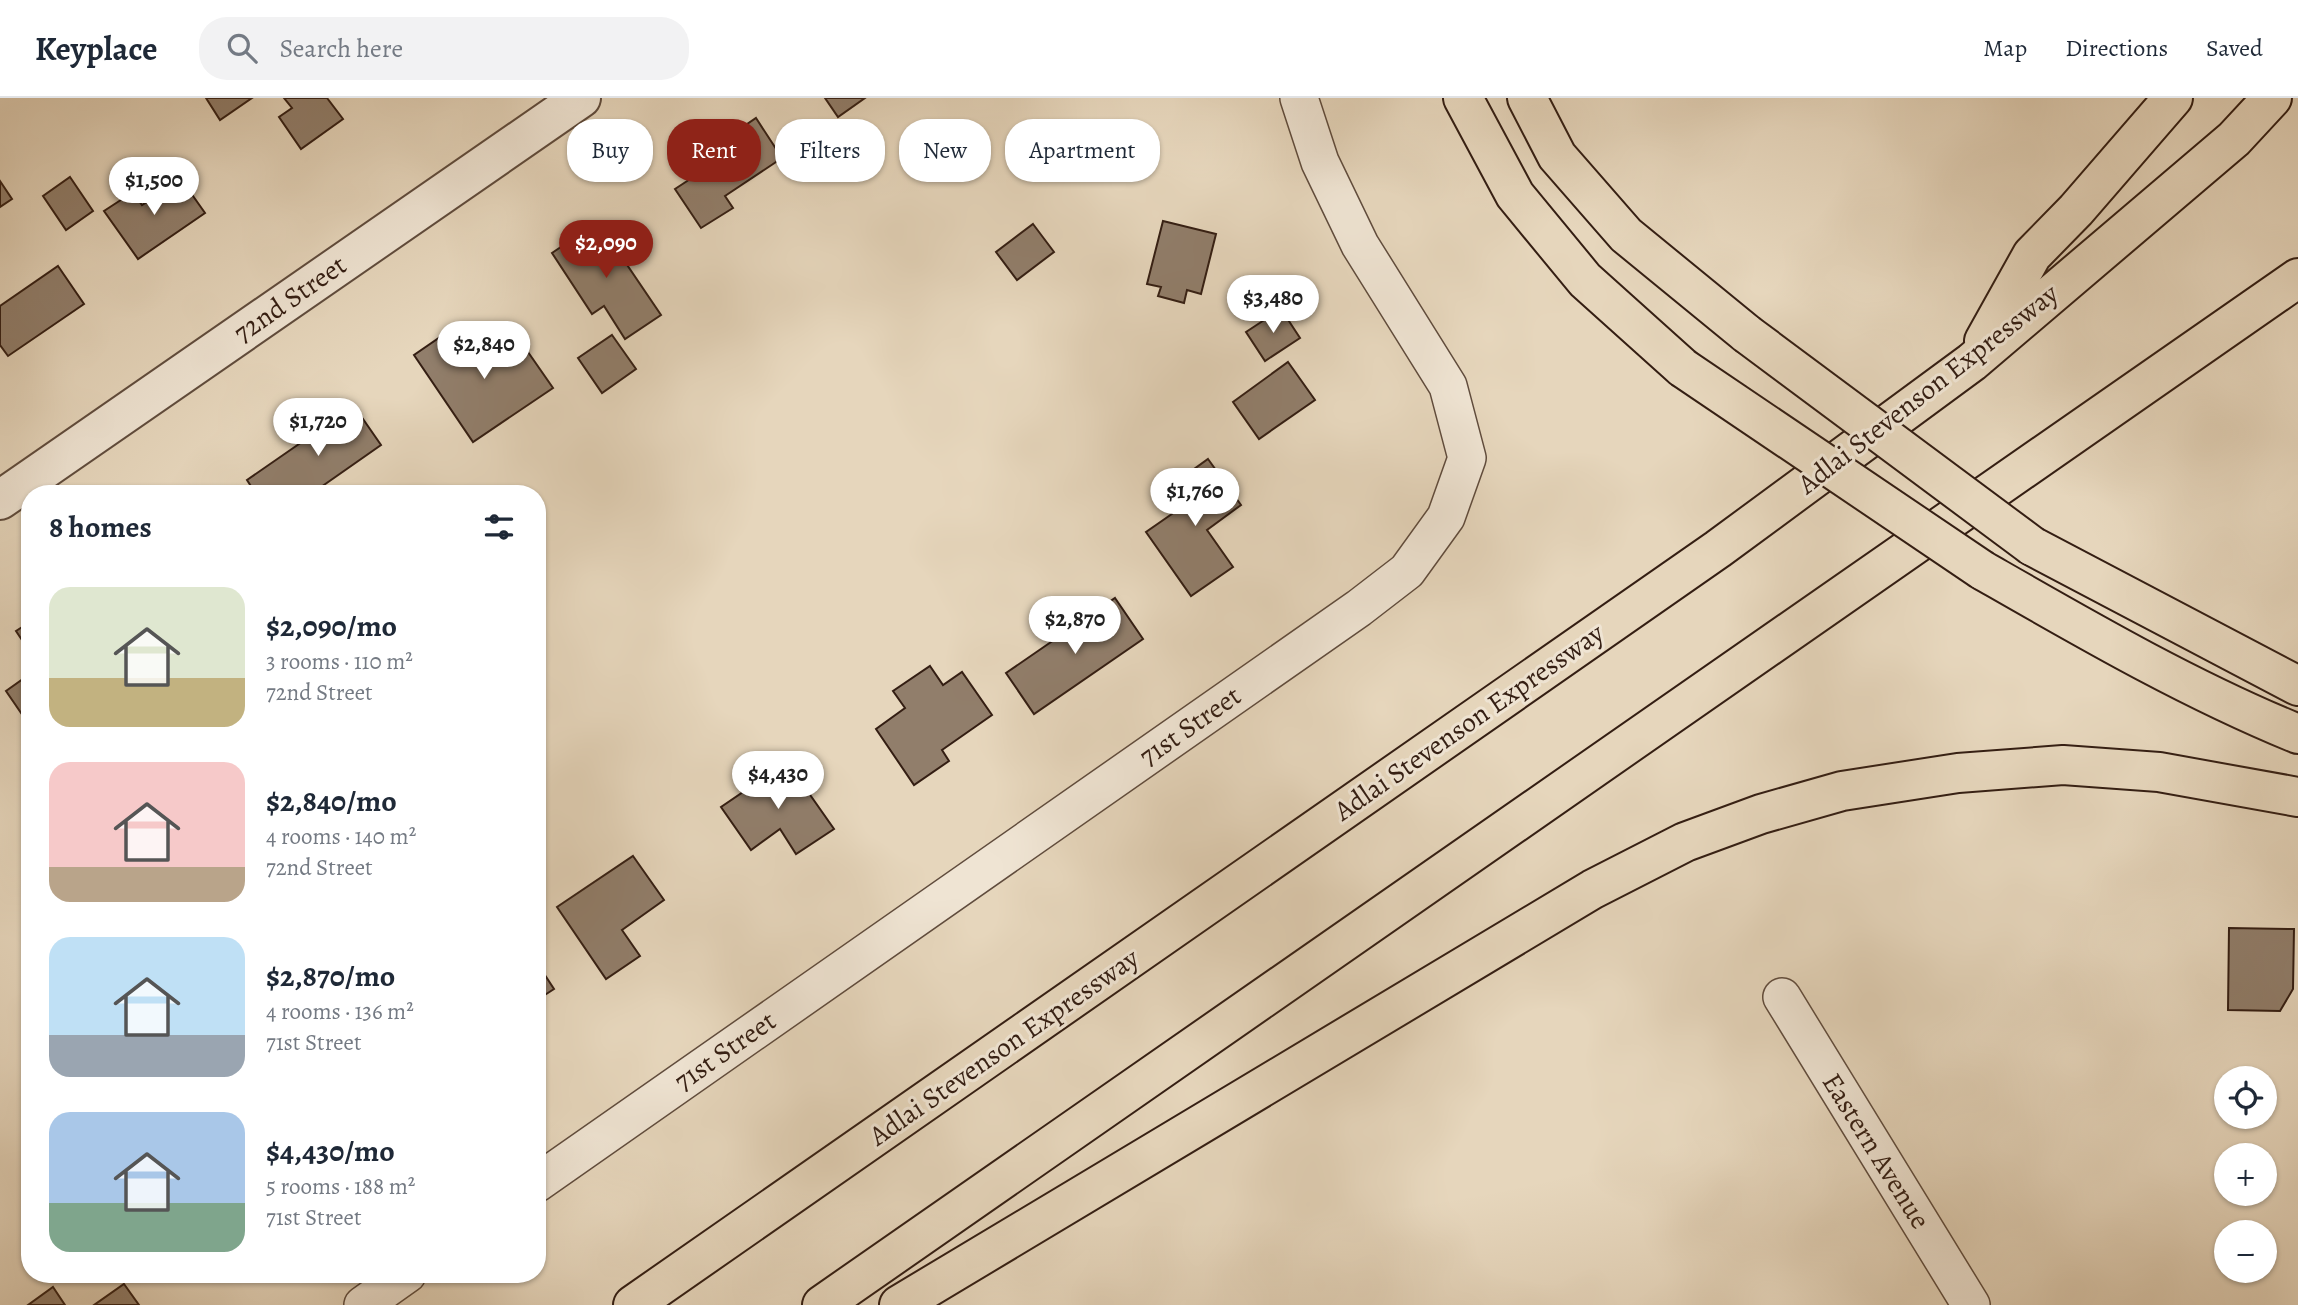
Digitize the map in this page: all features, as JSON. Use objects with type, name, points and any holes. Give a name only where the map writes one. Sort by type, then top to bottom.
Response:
[{"type":"highway","points":[[1464,98],[1515,195],[1585,280],[1683,368],[1982,570],[2106,640],[2242,711],[2298,734]]},
{"type":"highway","points":[[1527,98],[1557,156],[1626,235],[1747,334],[2032,546],[2298,686]]},
{"type":"highway","points":[[1972,362],[2032,255],[2076,210],[2172,98]]},
{"type":"highway","name":"Adlai Stevenson Expressway","points":[[633,1305],[1718,549],[1972,362],[2234,139],[2272,98]]},
{"type":"highway","points":[[822,1305],[2298,278]]},
{"type":"highway","points":[[899,1305],[1593,889],[1685,842],[1761,814],[1842,791],[1958,773],[2063,765],[2159,772],[2298,797]]},
{"type":"street","name":"72nd Street","points":[[22,485],[581,98]]},
{"type":"street","name":"71st Street","points":[[546,1177],[1359,608],[1407,571],[1446,517],[1467,458],[1448,386],[1360,245],[1320,162],[1299,98]]},
{"type":"street","name":"72nd Street","points":[[0,500],[21,485]]},
{"type":"street","name":"Eastern Avenue","points":[[1782,997],[1970,1305]]},
{"type":"street","points":[[363,1305],[394,1283]]},
{"type":"building","points":[[206,98],[252,98],[220,120]]},
{"type":"building","points":[[284,98],[327,98],[343,119],[301,149],[279,117],[292,108]]},
{"type":"building","points":[[825,98],[865,98],[838,117]]},
{"type":"building","points":[[761,126],[775,147],[775,163],[761,172]]},
{"type":"building","points":[[70,177],[93,211],[66,230],[43,196]]},
{"type":"building","points":[[181,179],[205,213],[138,259],[104,211],[133,192],[142,205]]},
{"type":"building","points":[[0,181],[12,199],[0,207]]},
{"type":"building","points":[[686,182],[746,182],[725,196],[733,208],[701,228],[675,189]]},
{"type":"building","points":[[1163,221],[1216,234],[1201,294],[1187,290],[1184,303],[1158,296],[1161,287],[1147,284]]},
{"type":"building","points":[[598,222],[661,315],[625,339],[604,306],[592,314],[552,253]]},
{"type":"building","points":[[1033,224],[1054,252],[1017,280],[996,252]]},
{"type":"building","points":[[58,266],[84,304],[8,356],[0,345],[0,306]]},
{"type":"building","points":[[1281,309],[1300,338],[1265,361],[1246,332]]},
{"type":"building","points":[[512,329],[553,388],[473,442],[414,355],[449,331],[468,360]]},
{"type":"building","points":[[612,335],[636,369],[602,393],[578,358]]},
{"type":"building","points":[[1288,362],[1315,400],[1259,439],[1233,402]]},
{"type":"building","points":[[354,406],[381,445],[324,485],[250,485],[247,480]]},
{"type":"building","points":[[1208,459],[1241,505],[1207,530],[1233,567],[1191,596],[1146,532],[1179,509],[1165,490]]},
{"type":"building","points":[[1115,598],[1143,639],[1034,714],[1006,673]]},
{"type":"building","points":[[930,666],[943,685],[962,672],[992,715],[942,750],[949,761],[914,785],[876,729],[905,708],[893,691]]},
{"type":"building","points":[[21,680],[21,713],[6,691]]},
{"type":"building","points":[[787,762],[834,829],[796,854],[780,829],[751,850],[721,807]]},
{"type":"building","points":[[633,856],[664,900],[622,930],[640,956],[606,979],[557,907]]},
{"type":"building","points":[[2229,928],[2294,929],[2293,989],[2280,1011],[2228,1010]]},
{"type":"building","points":[[546,977],[554,989],[546,994]]},
{"type":"building","points":[[124,1284],[139,1305],[94,1305]]},
{"type":"building","points":[[53,1287],[65,1305],[28,1305]]}]
